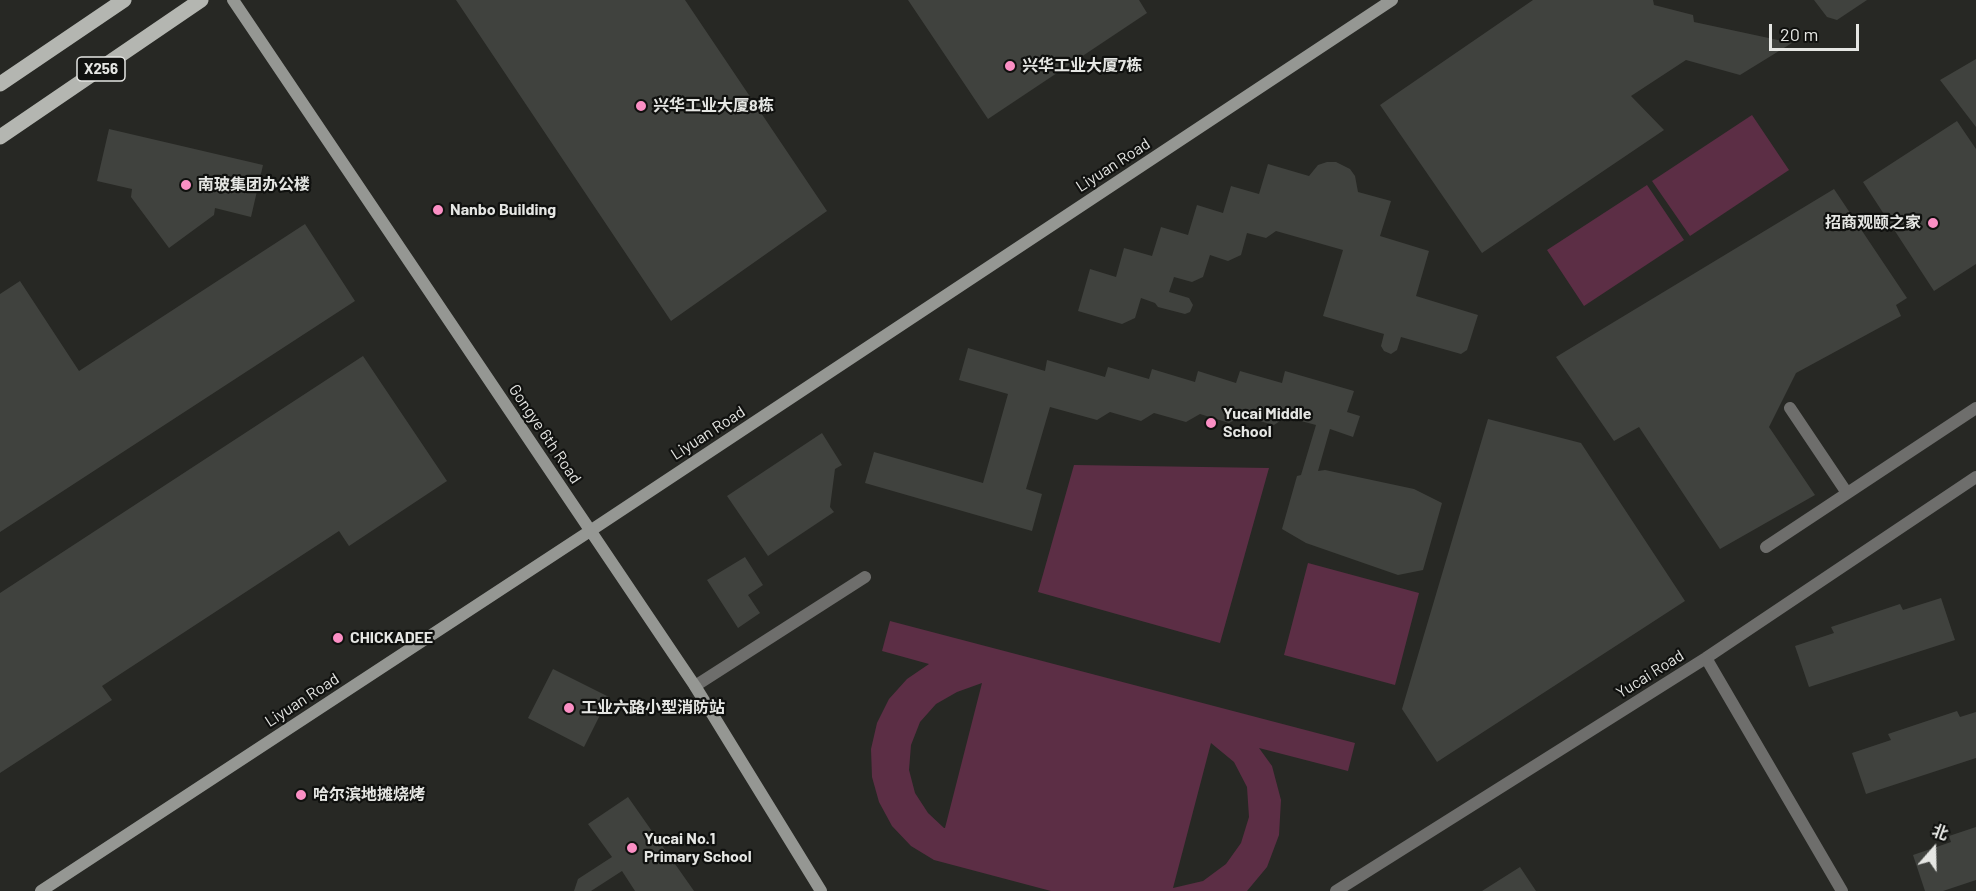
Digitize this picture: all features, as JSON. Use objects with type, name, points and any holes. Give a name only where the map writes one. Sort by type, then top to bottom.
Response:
[{"type":"main road","name":"X256","points":[[0,84],[124,0]]},
{"type":"main road","name":"X256","points":[[0,137],[201,0]]},
{"type":"street","name":"Gongye 6th Road","points":[[233,0],[695,686],[821,891]]},
{"type":"street","name":"Liyuan Road","points":[[41,891],[1392,0]]},
{"type":"street","points":[[1766,547],[1976,407]]},
{"type":"street","points":[[1790,408],[1847,493]]},
{"type":"street","name":"Yucai Road","points":[[1336,891],[1706,658],[1976,477]]},
{"type":"street","points":[[695,686],[865,577]]},
{"type":"street","points":[[1706,658],[1842,891]]},
{"type":"shaded area","points":[[1752,115],[1789,170],[1690,236],[1652,181]]},
{"type":"shaded area","points":[[1647,185],[1684,240],[1584,306],[1547,250]]},
{"type":"shaded area","points":[[1074,465],[1269,468],[1220,643],[1038,592]]},
{"type":"shaded area","points":[[1308,563],[1419,593],[1395,685],[1284,655]]},
{"type":"shaded area","points":[[890,621],[1355,743],[1348,771],[1259,748],[1272,766],[1281,800],[1279,835],[1267,867],[1247,891],[1051,891],[934,860],[911,846],[892,826],[879,802],[872,777],[871,749],[877,723],[889,699],[907,679],[929,664],[882,651]],"holes":[[[982,683],[945,828],[944,828],[928,813],[915,793],[909,770],[911,745],[920,722],[936,704],[957,692]],[[1211,743],[1234,762],[1247,787],[1249,817],[1241,843],[1226,864],[1203,881],[1173,888]]]},
{"type":"building","name":"兴华工业大厦8栋","points":[[456,0],[685,0],[827,211],[671,321]]},
{"type":"building","name":"兴华工业大厦7栋","points":[[908,0],[1139,0],[1147,13],[988,119]]},
{"type":"building","points":[[1533,0],[1653,0],[1654,5],[1693,15],[1694,22],[1792,43],[1740,75],[1686,60],[1631,96],[1664,130],[1482,253],[1380,105]]},
{"type":"building","points":[[1814,0],[1867,0],[1837,20],[1827,17]]},
{"type":"building","points":[[1976,59],[1976,127],[1940,80]]},
{"type":"building","name":"招商观颐之家","points":[[1957,121],[1976,149],[1976,264],[1934,291],[1863,182]]},
{"type":"building","name":"南玻集团办公楼","points":[[109,129],[263,165],[251,217],[215,208],[214,215],[169,248],[131,197],[132,189],[97,181]]},
{"type":"building","points":[[1336,162],[1350,169],[1355,176],[1358,192],[1391,201],[1380,236],[1429,251],[1416,296],[1478,315],[1467,350],[1461,354],[1401,337],[1397,350],[1391,354],[1384,351],[1381,346],[1384,334],[1323,316],[1343,250],[1276,231],[1266,238],[1247,233],[1241,255],[1228,261],[1210,255],[1203,277],[1192,282],[1174,277],[1169,292],[1189,298],[1193,305],[1190,312],[1185,314],[1158,307],[1155,303],[1141,298],[1135,318],[1122,324],[1078,311],[1090,269],[1116,277],[1124,248],[1152,256],[1161,227],[1188,235],[1197,205],[1223,213],[1231,186],[1259,194],[1268,164],[1309,176],[1318,165]]},
{"type":"building","points":[[1834,189],[1907,298],[1896,305],[1901,316],[1796,373],[1769,427],[1815,495],[1720,549],[1639,427],[1614,441],[1556,357]]},
{"type":"building","points":[[305,224],[355,301],[0,532],[0,294],[20,281],[79,371]]},
{"type":"building","points":[[968,348],[1045,371],[1047,360],[1105,377],[1108,367],[1149,379],[1152,369],[1195,382],[1198,371],[1236,383],[1240,371],[1282,383],[1285,371],[1354,391],[1347,412],[1360,416],[1353,437],[1330,429],[1318,471],[1325,470],[1414,489],[1442,503],[1423,570],[1398,575],[1306,543],[1282,529],[1297,476],[1301,475],[1316,425],[1286,417],[1274,425],[1242,416],[1229,423],[1200,414],[1186,422],[1154,413],[1141,421],[1110,412],[1097,420],[1050,407],[1026,489],[1042,494],[1032,531],[865,483],[874,452],[983,483],[1008,394],[959,380]]},
{"type":"building","points":[[363,356],[447,481],[349,546],[339,531],[102,686],[112,700],[0,773],[0,593]]},
{"type":"building","points":[[1488,419],[1581,443],[1685,601],[1437,762],[1402,709]]},
{"type":"building","points":[[822,433],[842,465],[835,469],[830,507],[834,512],[768,556],[727,496]]},
{"type":"building","points":[[745,557],[763,585],[748,595],[760,613],[738,628],[707,580]]},
{"type":"building","points":[[1941,598],[1955,640],[1809,687],[1795,646],[1834,633],[1831,627],[1900,604],[1903,610]]},
{"type":"building","name":"工业六路小型消防站","points":[[553,669],[609,697],[584,747],[528,718]]},
{"type":"building","points":[[1957,711],[1960,717],[1976,712],[1976,758],[1866,794],[1852,753],[1891,740],[1888,734]]},
{"type":"building","points":[[628,797],[694,891],[635,891],[622,871],[591,891],[574,891],[578,879],[612,857],[588,824]]},
{"type":"building","points":[[1976,827],[1976,880],[1943,891],[1925,891],[1913,855],[1951,842],[1949,836]]},
{"type":"building","points":[[1520,867],[1536,891],[1482,891]]},
{"type":"place","name":"兴华工业大厦7栋","points":[[1010,66]]},
{"type":"place","name":"兴华工业大厦8栋","points":[[641,106]]},
{"type":"place","name":"南玻集团办公楼","points":[[186,185]]},
{"type":"place","name":"Nanbo Building","points":[[438,210]]},
{"type":"place","name":"招商观颐之家","points":[[1933,223]]},
{"type":"place","name":"Yucai Middle School","points":[[1211,423]]},
{"type":"place","name":"CHICKADEE","points":[[338,638]]},
{"type":"place","name":"工业六路小型消防站","points":[[569,708]]},
{"type":"place","name":"哈尔滨地摊烧烤","points":[[301,795]]},
{"type":"place","name":"Yucai No.1 Primary School","points":[[632,848]]}]
